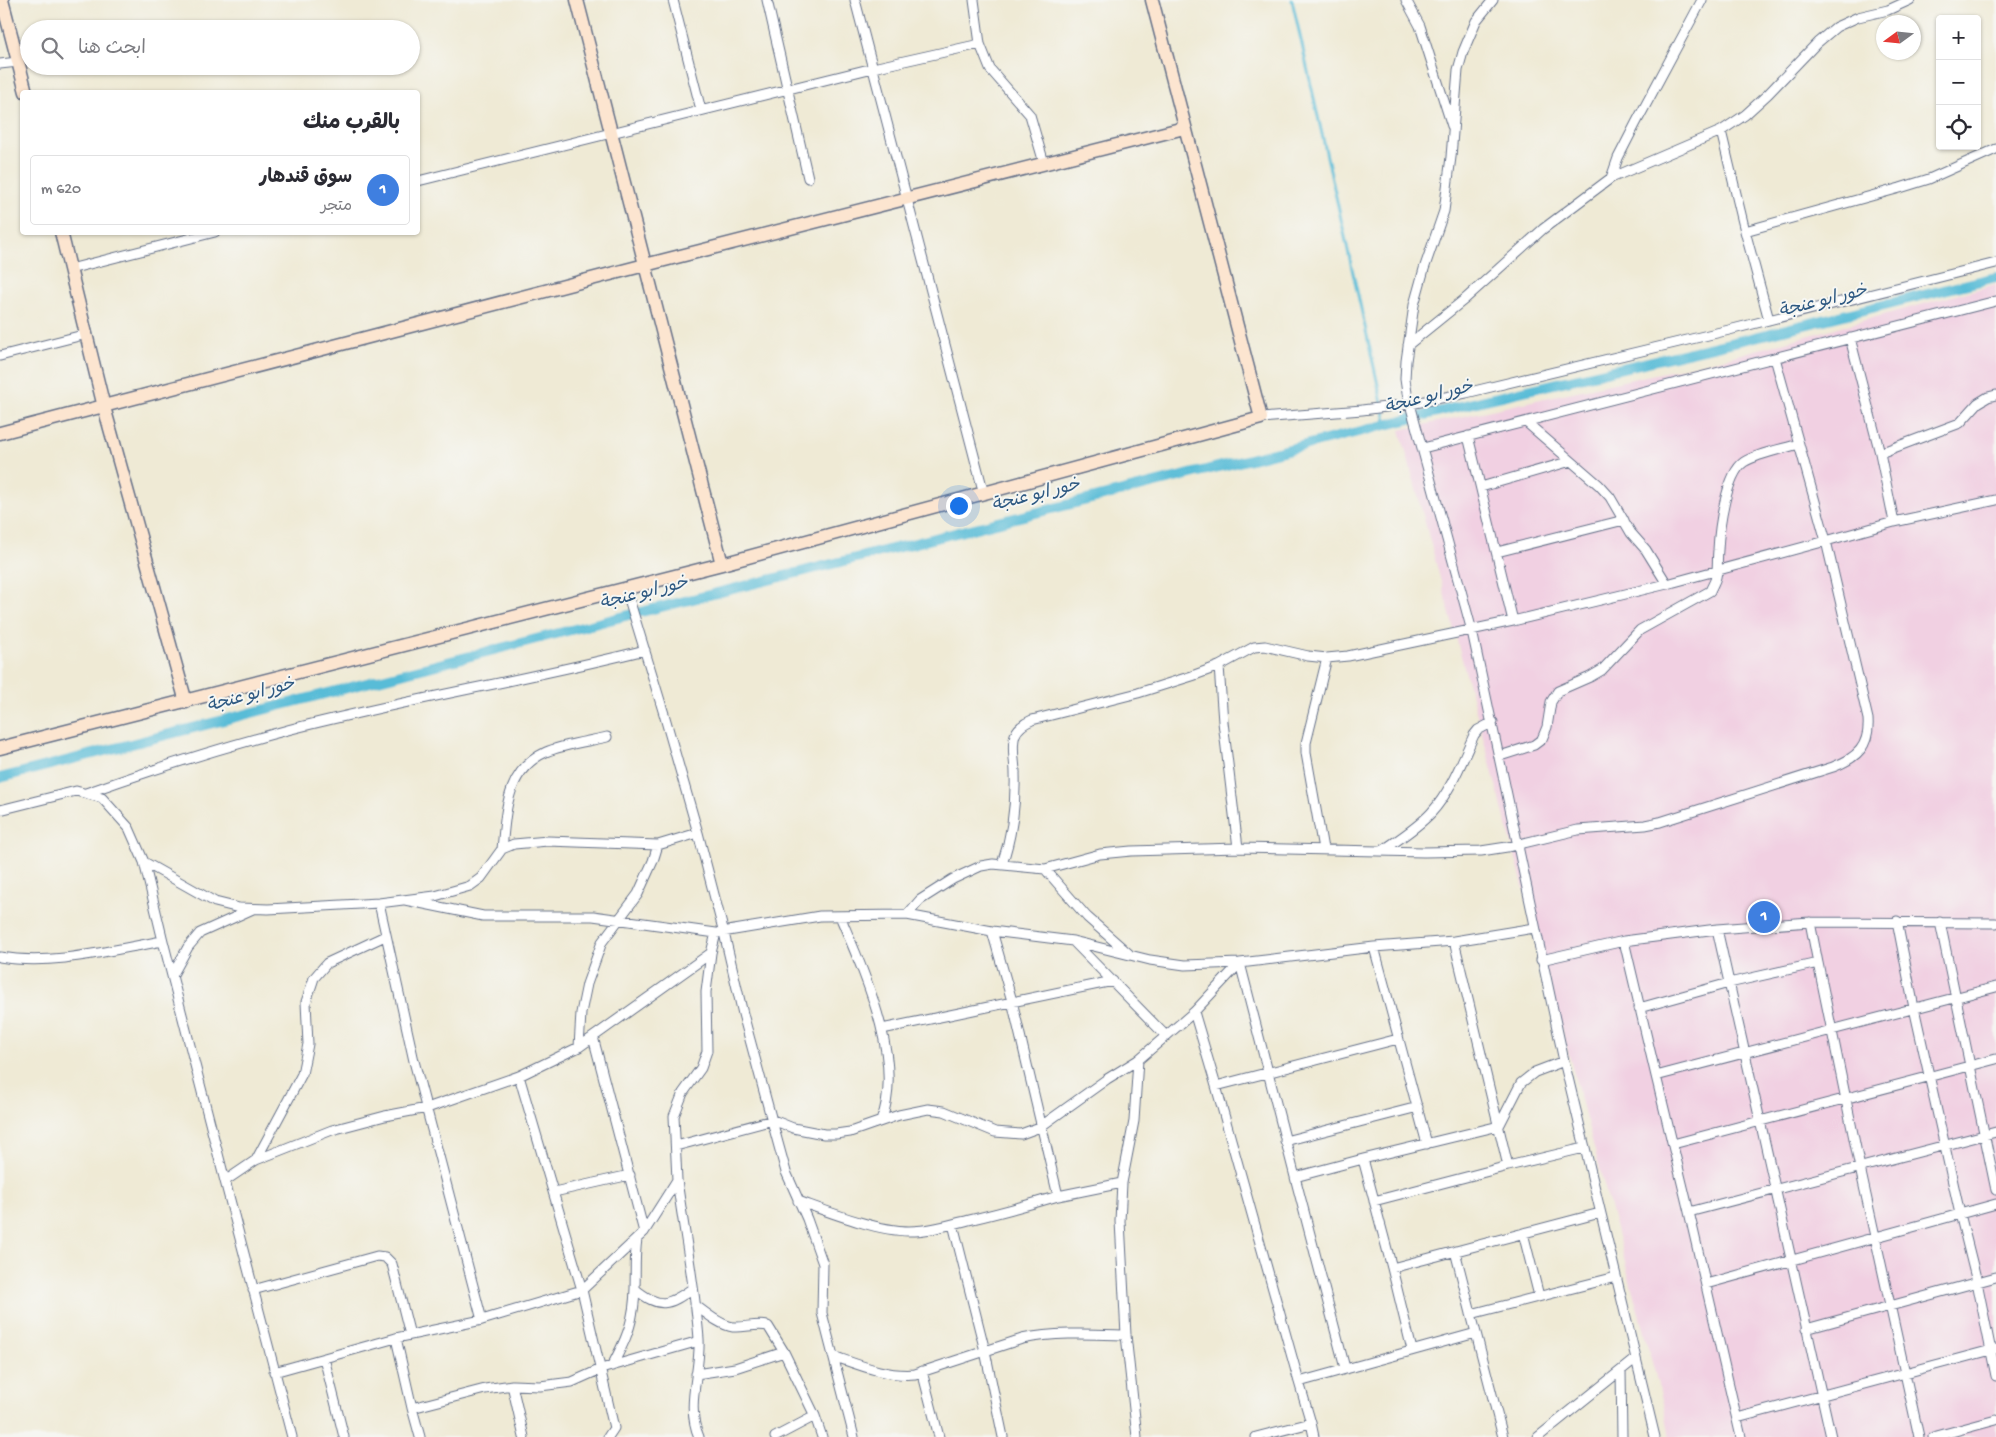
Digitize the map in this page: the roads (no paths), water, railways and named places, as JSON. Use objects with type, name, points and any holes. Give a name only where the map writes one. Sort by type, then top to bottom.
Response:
[{"type":"street","points":[[2,0],[20,70]]},
{"type":"street","points":[[577,0],[722,564]]},
{"type":"street","points":[[674,0],[701,110]]},
{"type":"street","points":[[767,0],[808,178]]},
{"type":"street","points":[[855,0],[984,494]]},
{"type":"street","points":[[974,0],[980,44],[995,76],[1030,115],[1044,163]]},
{"type":"street","points":[[1152,0],[1261,418]]},
{"type":"street","points":[[1406,0],[1420,26],[1454,133]]},
{"type":"street","points":[[1493,0],[1476,22],[1463,52],[1457,85],[1454,133],[1444,211],[1414,305],[1405,379],[1472,631],[1519,844],[1541,960],[1584,1148],[1655,1437]]},
{"type":"street","points":[[1611,178],[1618,158],[1702,0]]},
{"type":"street","points":[[1408,345],[1465,299],[1543,229],[1611,178],[1721,131],[1763,100],[1817,43],[1836,27],[1858,17],[1888,10],[1910,0]]},
{"type":"street","points":[[420,180],[787,88],[980,44]]},
{"type":"street","points":[[0,64],[18,62]]},
{"type":"street","points":[[21,75],[25,90]]},
{"type":"street","points":[[0,433],[645,265],[1184,128]]},
{"type":"street","points":[[1721,131],[1769,320]]},
{"type":"street","points":[[1745,231],[1929,179],[1996,149]]},
{"type":"street","points":[[62,235],[104,407],[186,702]]},
{"type":"street","points":[[70,269],[203,235]]},
{"type":"street","points":[[0,748],[722,564],[1261,418],[1411,407],[1996,263]]},
{"type":"street","points":[[1423,448],[1996,302]]},
{"type":"street","points":[[0,356],[86,334]]},
{"type":"street","points":[[1850,338],[1880,453],[1894,522]]},
{"type":"street","points":[[907,915],[920,900],[953,878],[981,866],[1002,864],[1044,869],[1064,865],[1082,858],[1131,851],[1323,848],[1382,851],[1481,851],[1578,830],[1645,825],[1660,822],[1848,762],[1864,744],[1869,732],[1868,719],[1826,542],[1775,358]]},
{"type":"street","points":[[1880,453],[1954,426],[1960,423],[1978,403],[1996,395]]},
{"type":"street","points":[[1526,422],[1610,497],[1667,584]]},
{"type":"street","points":[[1468,436],[1513,621]]},
{"type":"street","points":[[1500,756],[1534,745],[1542,738],[1551,702],[1558,690],[1602,670],[1640,630],[1710,591],[1716,580],[1720,532],[1729,490],[1736,472],[1743,463],[1754,458],[1799,444]]},
{"type":"street","points":[[1481,487],[1571,461]]},
{"type":"street","points":[[1002,864],[1013,826],[1015,774],[1013,747],[1018,729],[1032,720],[1138,693],[1219,666],[1254,647],[1265,646],[1308,656],[1327,658],[1348,656],[1472,631],[1667,584],[1894,522],[1996,500]]},
{"type":"street","points":[[1497,552],[1624,520]]},
{"type":"street","points":[[626,589],[698,833],[720,933],[786,1172],[813,1233],[823,1264],[822,1313],[854,1437]]},
{"type":"street","points":[[86,793],[175,762],[285,731],[645,650]]},
{"type":"street","points":[[1323,848],[1306,753],[1306,743],[1327,658]]},
{"type":"street","points":[[1219,666],[1223,722],[1238,848]]},
{"type":"street","points":[[1382,851],[1417,825],[1438,804],[1456,773],[1474,735],[1478,730],[1493,722]]},
{"type":"street","points":[[144,862],[215,902],[239,908],[379,903],[435,896],[470,886],[481,878],[502,849],[506,811],[515,778],[529,762],[547,751],[607,737]]},
{"type":"street","points":[[0,810],[76,791],[102,798],[117,812],[129,828],[144,862],[292,1437]]},
{"type":"street","points":[[502,849],[514,844],[531,841],[658,845],[698,833]]},
{"type":"street","points":[[579,1047],[581,1013],[587,984],[602,942],[638,894],[658,845]]},
{"type":"street","points":[[1044,869],[1087,917],[1131,955]]},
{"type":"street","points":[[406,900],[483,916],[593,916],[720,933],[800,919],[840,916],[907,915],[992,931],[1073,941],[1131,955],[1185,965],[1240,963],[1374,947],[1454,941],[1534,928]]},
{"type":"street","points":[[379,903],[414,1061],[482,1320]]},
{"type":"street","points":[[172,976],[188,947],[200,933],[255,908]]},
{"type":"street","points":[[840,916],[882,1030],[888,1088],[887,1106],[881,1121]]},
{"type":"street","points":[[1897,921],[1944,1145],[1993,1350],[1996,1376]]},
{"type":"street","points":[[1541,960],[1624,941],[1717,929],[1810,922],[1996,923]]},
{"type":"street","points":[[1810,922],[1860,1168],[1919,1437]]},
{"type":"street","points":[[1940,922],[1996,1190]]},
{"type":"street","points":[[1717,929],[1774,1190],[1831,1437]]},
{"type":"street","points":[[992,931],[1012,1001],[1040,1128],[1058,1196]]},
{"type":"street","points":[[699,1437],[693,1419],[699,1341],[696,1305],[677,1180],[674,1116],[678,1103],[701,1068],[707,1051],[706,992],[711,953],[720,933]]},
{"type":"street","points":[[256,1160],[302,1074],[308,1044],[306,1002],[314,978],[327,963],[385,936]]},
{"type":"street","points":[[0,957],[23,961],[48,960],[163,941]]},
{"type":"street","points":[[1073,941],[1166,1036]]},
{"type":"street","points":[[1454,941],[1508,1166]]},
{"type":"street","points":[[1624,941],[1741,1437]]},
{"type":"street","points":[[1374,947],[1427,1144]]},
{"type":"street","points":[[225,1182],[256,1160],[332,1130],[385,1116],[427,1108],[520,1076],[579,1047],[711,953]]},
{"type":"street","points":[[676,1146],[773,1120],[793,1128],[830,1134],[850,1132],[899,1115],[928,1109],[944,1111],[996,1132],[1021,1134],[1040,1128],[1107,1079],[1138,1060],[1194,1012],[1240,963]]},
{"type":"street","points":[[1240,963],[1345,1368]]},
{"type":"street","points":[[1639,1008],[1729,983],[1818,963]]},
{"type":"street","points":[[882,1030],[1012,1001],[1114,981]]},
{"type":"street","points":[[1656,1076],[1996,987]]},
{"type":"street","points":[[1194,1012],[1314,1437]]},
{"type":"street","points":[[594,1036],[644,1232]]},
{"type":"street","points":[[1216,1086],[1398,1039]]},
{"type":"street","points":[[1673,1144],[1845,1097],[1996,1059]]},
{"type":"street","points":[[1137,1437],[1126,1334],[1121,1249],[1122,1183],[1134,1121],[1138,1060]]},
{"type":"street","points":[[1295,1177],[1499,1126],[1521,1083],[1535,1072],[1564,1061]]},
{"type":"street","points":[[520,1076],[582,1290],[615,1432],[608,1437]]},
{"type":"street","points":[[1285,1141],[1418,1107]]},
{"type":"street","points":[[1689,1212],[1996,1132]]},
{"type":"street","points":[[1374,1201],[1584,1148]]},
{"type":"street","points":[[1363,1159],[1412,1350]]},
{"type":"street","points":[[554,1192],[630,1176]]},
{"type":"street","points":[[274,1372],[396,1338],[482,1320],[582,1290],[644,1232],[677,1180]]},
{"type":"street","points":[[798,1201],[838,1216],[888,1229],[907,1231],[927,1230],[1058,1196],[1122,1183]]},
{"type":"street","points":[[1706,1284],[1996,1204]]},
{"type":"street","points":[[1392,1268],[1600,1213]]},
{"type":"street","points":[[953,1224],[985,1351],[1003,1437]]},
{"type":"street","points":[[1522,1233],[1539,1296]]},
{"type":"street","points":[[612,1366],[629,1331],[633,1315],[635,1289],[634,1258],[637,1239]]},
{"type":"street","points":[[1455,1251],[1503,1437]]},
{"type":"street","points":[[253,1290],[377,1256],[386,1257],[392,1264],[410,1335]]},
{"type":"street","points":[[1471,1314],[1616,1277]]},
{"type":"street","points":[[1806,1329],[1996,1277]]},
{"type":"street","points":[[635,1289],[650,1301],[661,1304],[677,1300],[693,1288]]},
{"type":"street","points":[[696,1305],[725,1325],[734,1327],[759,1324],[768,1326],[784,1352],[815,1416],[822,1437]]},
{"type":"street","points":[[1299,1382],[1476,1333]]},
{"type":"street","points":[[833,1356],[859,1365],[907,1374],[922,1372],[1022,1339],[1052,1334],[1126,1334]]},
{"type":"street","points":[[396,1338],[420,1437]]},
{"type":"street","points":[[412,1408],[485,1389],[512,1385],[540,1386],[572,1382],[601,1369],[699,1341]]},
{"type":"street","points":[[1737,1418],[1993,1350]]},
{"type":"street","points":[[696,1374],[736,1368],[784,1352]]},
{"type":"street","points":[[324,1358],[344,1437]]},
{"type":"street","points":[[1538,1437],[1635,1359]]},
{"type":"street","points":[[1621,1371],[1622,1437]]},
{"type":"street","points":[[922,1372],[939,1437]]},
{"type":"street","points":[[512,1385],[524,1437]]},
{"type":"street","points":[[775,1437],[815,1416]]},
{"type":"street","points":[[1933,1437],[1996,1420]]},
{"type":"street","points":[[1256,1437],[1311,1423]]},
{"type":"waterway","points":[[1292,0],[1387,425]]},
{"type":"waterway","name":"خور ابو عنجة","points":[[0,778],[625,616],[1485,400],[1751,338],[1996,277]]},
{"type":"place","name":"سوق قندهار","points":[[1764,917]]}]
